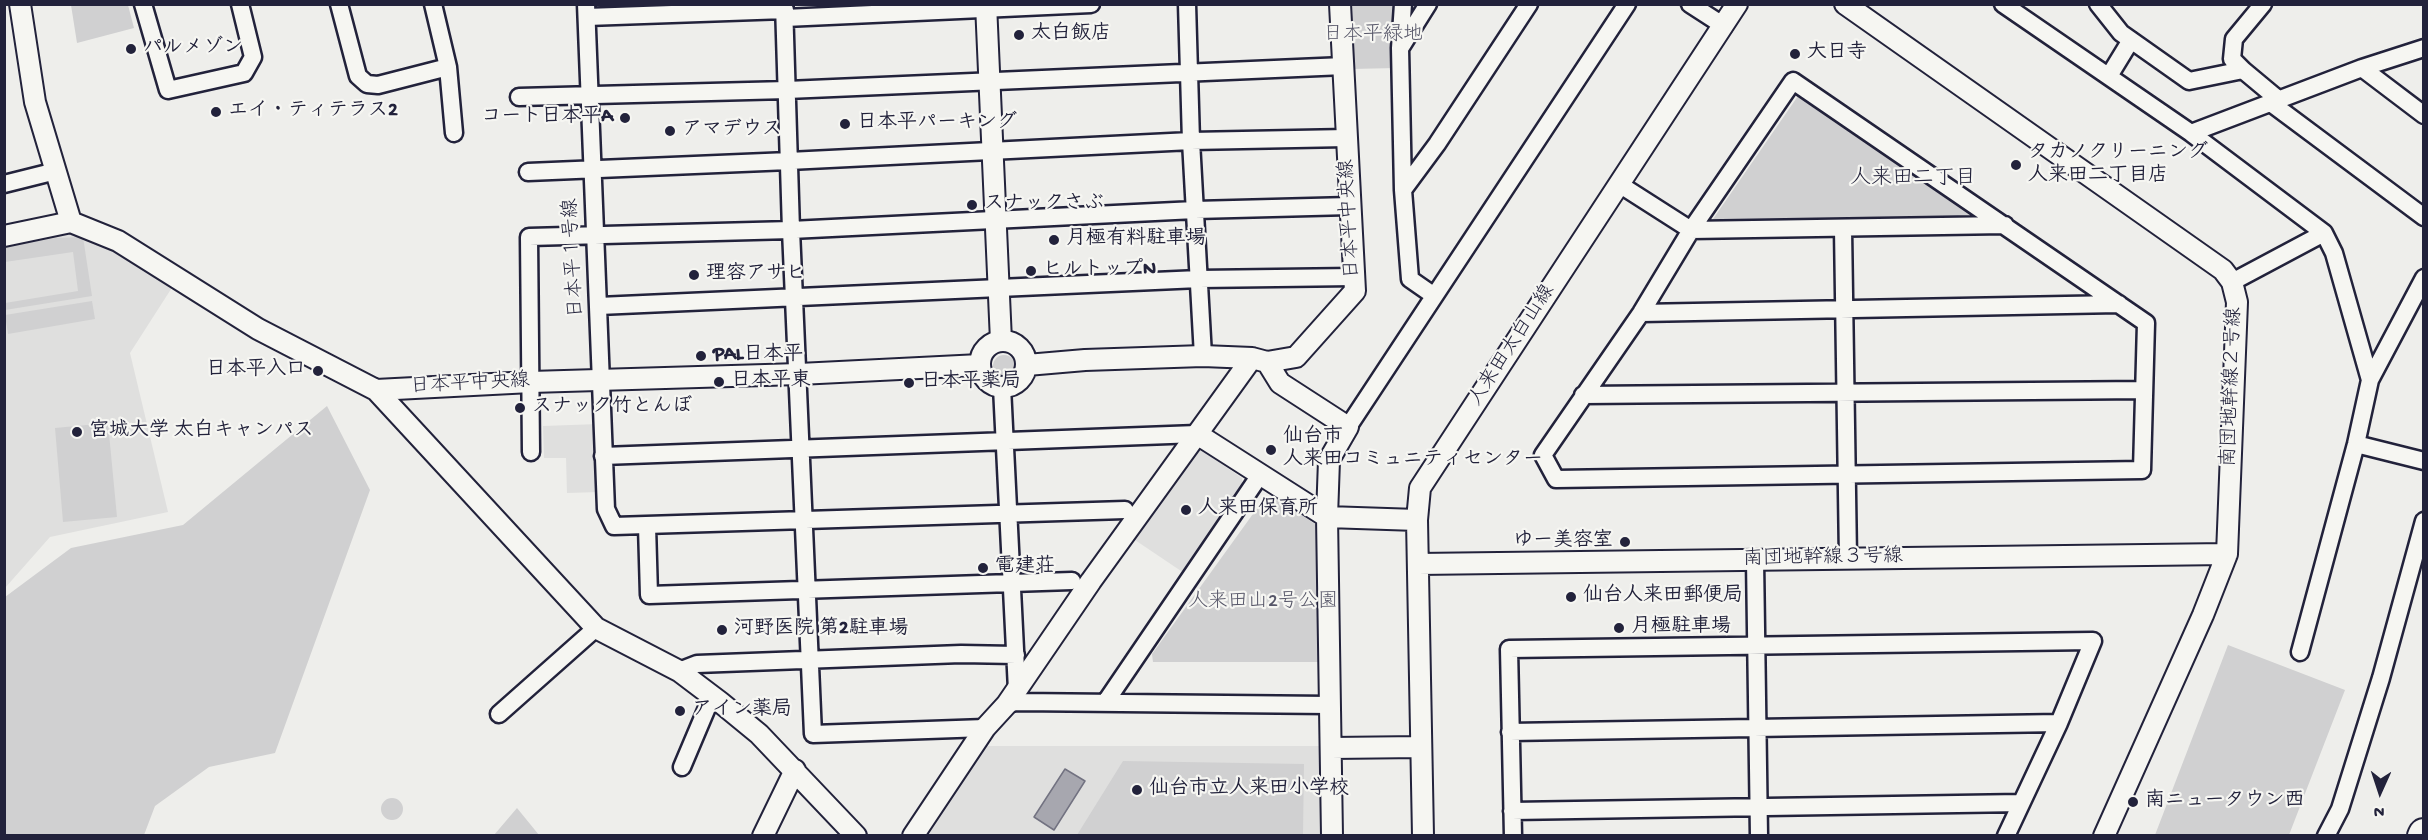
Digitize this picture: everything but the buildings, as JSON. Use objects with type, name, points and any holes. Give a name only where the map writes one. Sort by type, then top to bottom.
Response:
[{"type":"street","points":[[20,4],[35,102],[71,222]]},
{"type":"street","points":[[143,4],[168,90],[244,73],[253,57],[240,4]]},
{"type":"street","points":[[339,4],[358,76],[367,84],[378,85],[448,67]]},
{"type":"street","points":[[433,4],[448,67],[454,133]]},
{"type":"street","points":[[586,11],[785,11],[1091,4]]},
{"type":"street","points":[[1187,4],[1191,141],[1203,356]]},
{"type":"street","name":"日本平中央線","points":[[1027,365],[1084,360],[1203,356],[1260,360],[1296,357],[1355,291],[1340,4]]},
{"type":"street","points":[[1403,4],[1400,48],[1403,190],[1410,279],[1433,295]]},
{"type":"street","points":[[1400,48],[1428,4]]},
{"type":"street","points":[[1403,190],[1437,144],[1529,4]]},
{"type":"street","points":[[1332,836],[1327,517],[1329,460],[1433,295],[1627,4]]},
{"type":"street","points":[[1690,4],[1724,26]]},
{"type":"street","name":"人来田太白山線","points":[[1423,836],[1417,520],[1420,488],[1737,4]]},
{"type":"street","name":"南団地幹線２号線","points":[[1845,4],[2223,270],[2232,282],[2237,302],[2227,554],[2200,622],[2104,836]]},
{"type":"street","points":[[2004,4],[2191,133],[2324,232],[2334,253],[2370,380]]},
{"type":"street","points":[[2098,4],[2121,33],[2189,81],[2243,70]]},
{"type":"street","points":[[2263,4],[2234,39],[2232,59],[2275,102],[2424,217]]},
{"type":"street","points":[[987,6],[988,80],[997,219],[1001,340]]},
{"type":"street","name":"日本平１号線","points":[[586,11],[606,509],[614,526],[647,526]]},
{"type":"street","points":[[785,11],[791,230],[813,734],[985,728]]},
{"type":"street","points":[[2109,76],[2131,40]]},
{"type":"street","points":[[2191,133],[2362,68],[2424,48]]},
{"type":"street","points":[[519,97],[787,90],[1344,66]]},
{"type":"street","points":[[2362,68],[2424,115]]},
{"type":"street","points":[[1793,81],[2146,323],[2142,470],[1556,479],[1543,455],[1641,313],[1691,230],[1793,81]]},
{"type":"street","points":[[528,172],[1191,141],[1347,138]]},
{"type":"street","points":[[4,184],[56,171]]},
{"type":"street","points":[[1619,184],[1691,230],[2005,225]]},
{"type":"street","points":[[531,452],[529,237],[791,230],[1195,210],[1350,206]]},
{"type":"street","points":[[4,236],[71,222],[118,241],[258,329],[376,390],[596,628],[679,671],[712,696],[759,734],[856,836]]},
{"type":"street","points":[[1843,229],[1848,558]]},
{"type":"street","points":[[2232,282],[2324,232]]},
{"type":"street","points":[[599,306],[1199,279],[1354,277]]},
{"type":"street","points":[[2301,652],[2356,444],[2370,380],[2424,278]]},
{"type":"street","points":[[1641,313],[2119,304]]},
{"type":"street","points":[[1001,340],[1016,344],[1026,357],[1027,365],[1022,379],[1010,387],[989,383],[984,378],[980,365],[983,351],[1001,340]]},
{"type":"street","points":[[913,836],[985,728],[1012,697],[1091,581],[1197,434],[1260,360],[1280,384],[1348,427]]},
{"type":"street","name":"日本平中央線","points":[[376,390],[980,365]]},
{"type":"street","points":[[1002,387],[1016,655],[1012,697]]},
{"type":"street","points":[[1583,395],[2144,390]]},
{"type":"street","points":[[603,456],[1197,434],[1327,517],[1417,520]]},
{"type":"street","points":[[2356,444],[2424,461]]},
{"type":"street","points":[[1105,703],[1260,475]]},
{"type":"street","points":[[1072,581],[1013,581],[649,595],[647,526],[1125,510]]},
{"type":"street","points":[[2326,836],[2340,809],[2381,678],[2424,521]]},
{"type":"street","name":"南団地幹線３号線","points":[[1418,564],[2227,554]]},
{"type":"street","points":[[1755,560],[1759,836]]},
{"type":"street","points":[[499,714],[596,628]]},
{"type":"street","points":[[1513,836],[1509,649],[2093,641],[2059,723],[2007,836]]},
{"type":"street","points":[[679,671],[697,664],[961,654],[1016,655]]},
{"type":"street","points":[[682,767],[712,696]]},
{"type":"street","points":[[1012,697],[1105,703],[1330,705]]},
{"type":"street","points":[[1509,732],[2059,723]]},
{"type":"street","points":[[1331,748],[1421,747]]},
{"type":"street","points":[[763,836],[795,770]]},
{"type":"street","points":[[1512,811],[2021,802]]},
{"type":"shaded area","name":"宮城大学 太白キャンパス","points":[[79,231],[119,249],[173,286],[130,353],[168,512],[50,537],[5,588],[5,244]]},
{"type":"shaded area","points":[[599,424],[600,492],[567,493],[566,458],[544,458],[543,426]]},
{"type":"shaded area","name":"人来田保育所","points":[[1201,450],[1242,478],[1242,485],[1184,573],[1129,536],[1192,452]]},
{"type":"shaded area","name":"仙台市立人来田小学校","points":[[981,746],[1322,746],[1323,835],[920,836]]},
{"type":"shaded area","points":[[1065,769],[1085,781],[1054,830],[1034,817]]},
{"type":"green space","points":[[71,5],[128,5],[134,28],[77,43]]},
{"type":"green space","name":"日本平緑地","points":[[1349,5],[1395,5],[1397,68],[1351,69]]},
{"type":"green space","points":[[1798,96],[1981,214],[1979,219],[1711,222]]},
{"type":"green space","points":[[83,237],[92,296],[5,310],[5,303],[78,291],[73,252],[5,262],[5,247],[55,238]]},
{"type":"green space","points":[[92,301],[95,319],[8,334],[5,315]]},
{"type":"green space","points":[[1004,355],[1012,358],[1015,366],[1012,374],[1004,377],[996,374],[993,366],[996,358]]},
{"type":"green space","points":[[327,406],[370,490],[275,753],[209,767],[155,806],[144,835],[5,835],[5,597],[71,548],[183,525]]},
{"type":"green space","points":[[108,423],[117,517],[63,522],[55,428]]},
{"type":"green space","name":"人来田山2号公園","points":[[1276,498],[1315,524],[1321,535],[1323,662],[1153,662],[1152,654],[1263,500]]},
{"type":"green space","points":[[2228,645],[2345,690],[2289,835],[2155,835]]},
{"type":"green space","points":[[1123,761],[1304,764],[1303,835],[1077,835]]},
{"type":"green space","points":[[392,798],[402,805],[403,809],[396,819],[392,820],[382,813],[381,809],[388,799]]},
{"type":"green space","points":[[517,808],[539,835],[494,835]]},
{"type":"place","name":"太白飯店","points":[[1019,35]]},
{"type":"place","name":"パルメゾン","points":[[131,49]]},
{"type":"place","name":"大日寺","points":[[1795,54]]},
{"type":"place","name":"エイ・ティテラス2","points":[[216,112]]},
{"type":"place","name":"コート日本平A","points":[[625,118]]},
{"type":"place","name":"日本平パーキング","points":[[845,124]]},
{"type":"place","name":"アマデウス","points":[[670,131]]},
{"type":"place","name":"タカノクリーニング 人来田二丁目店","points":[[2016,165]]},
{"type":"place","name":"スナックさぶ","points":[[972,205]]},
{"type":"place","name":"月極有料駐車場","points":[[1054,240]]},
{"type":"place","name":"ヒルトップN","points":[[1031,271]]},
{"type":"place","name":"理容アサヒ","points":[[694,275]]},
{"type":"place","name":"PAL日本平","points":[[701,356]]},
{"type":"place","name":"日本平入口","points":[[318,371]]},
{"type":"place","name":"日本平東","points":[[719,382]]},
{"type":"place","name":"日本平薬局","points":[[909,383]]},
{"type":"place","name":"スナック竹とんぼ","points":[[520,408]]},
{"type":"place","name":"宮城大学 太白キャンパス","points":[[77,432]]},
{"type":"place","name":"仙台市 人来田コミュニティセンター","points":[[1271,450]]},
{"type":"place","name":"人来田保育所","points":[[1186,510]]},
{"type":"place","name":"ゆー美容室","points":[[1625,542]]},
{"type":"place","name":"電建荘","points":[[983,568]]},
{"type":"place","name":"仙台人来田郵便局","points":[[1571,597]]},
{"type":"place","name":"月極駐車場","points":[[1619,628]]},
{"type":"place","name":"河野医院 第2駐車場","points":[[722,630]]},
{"type":"place","name":"アイン薬局","points":[[680,711]]},
{"type":"place","name":"仙台市立人来田小学校","points":[[1137,790]]},
{"type":"place","name":"南ニュータウン西","points":[[2133,802]]},
{"type":"district","name":"人来田二丁目","points":[[1913,180]]}]
